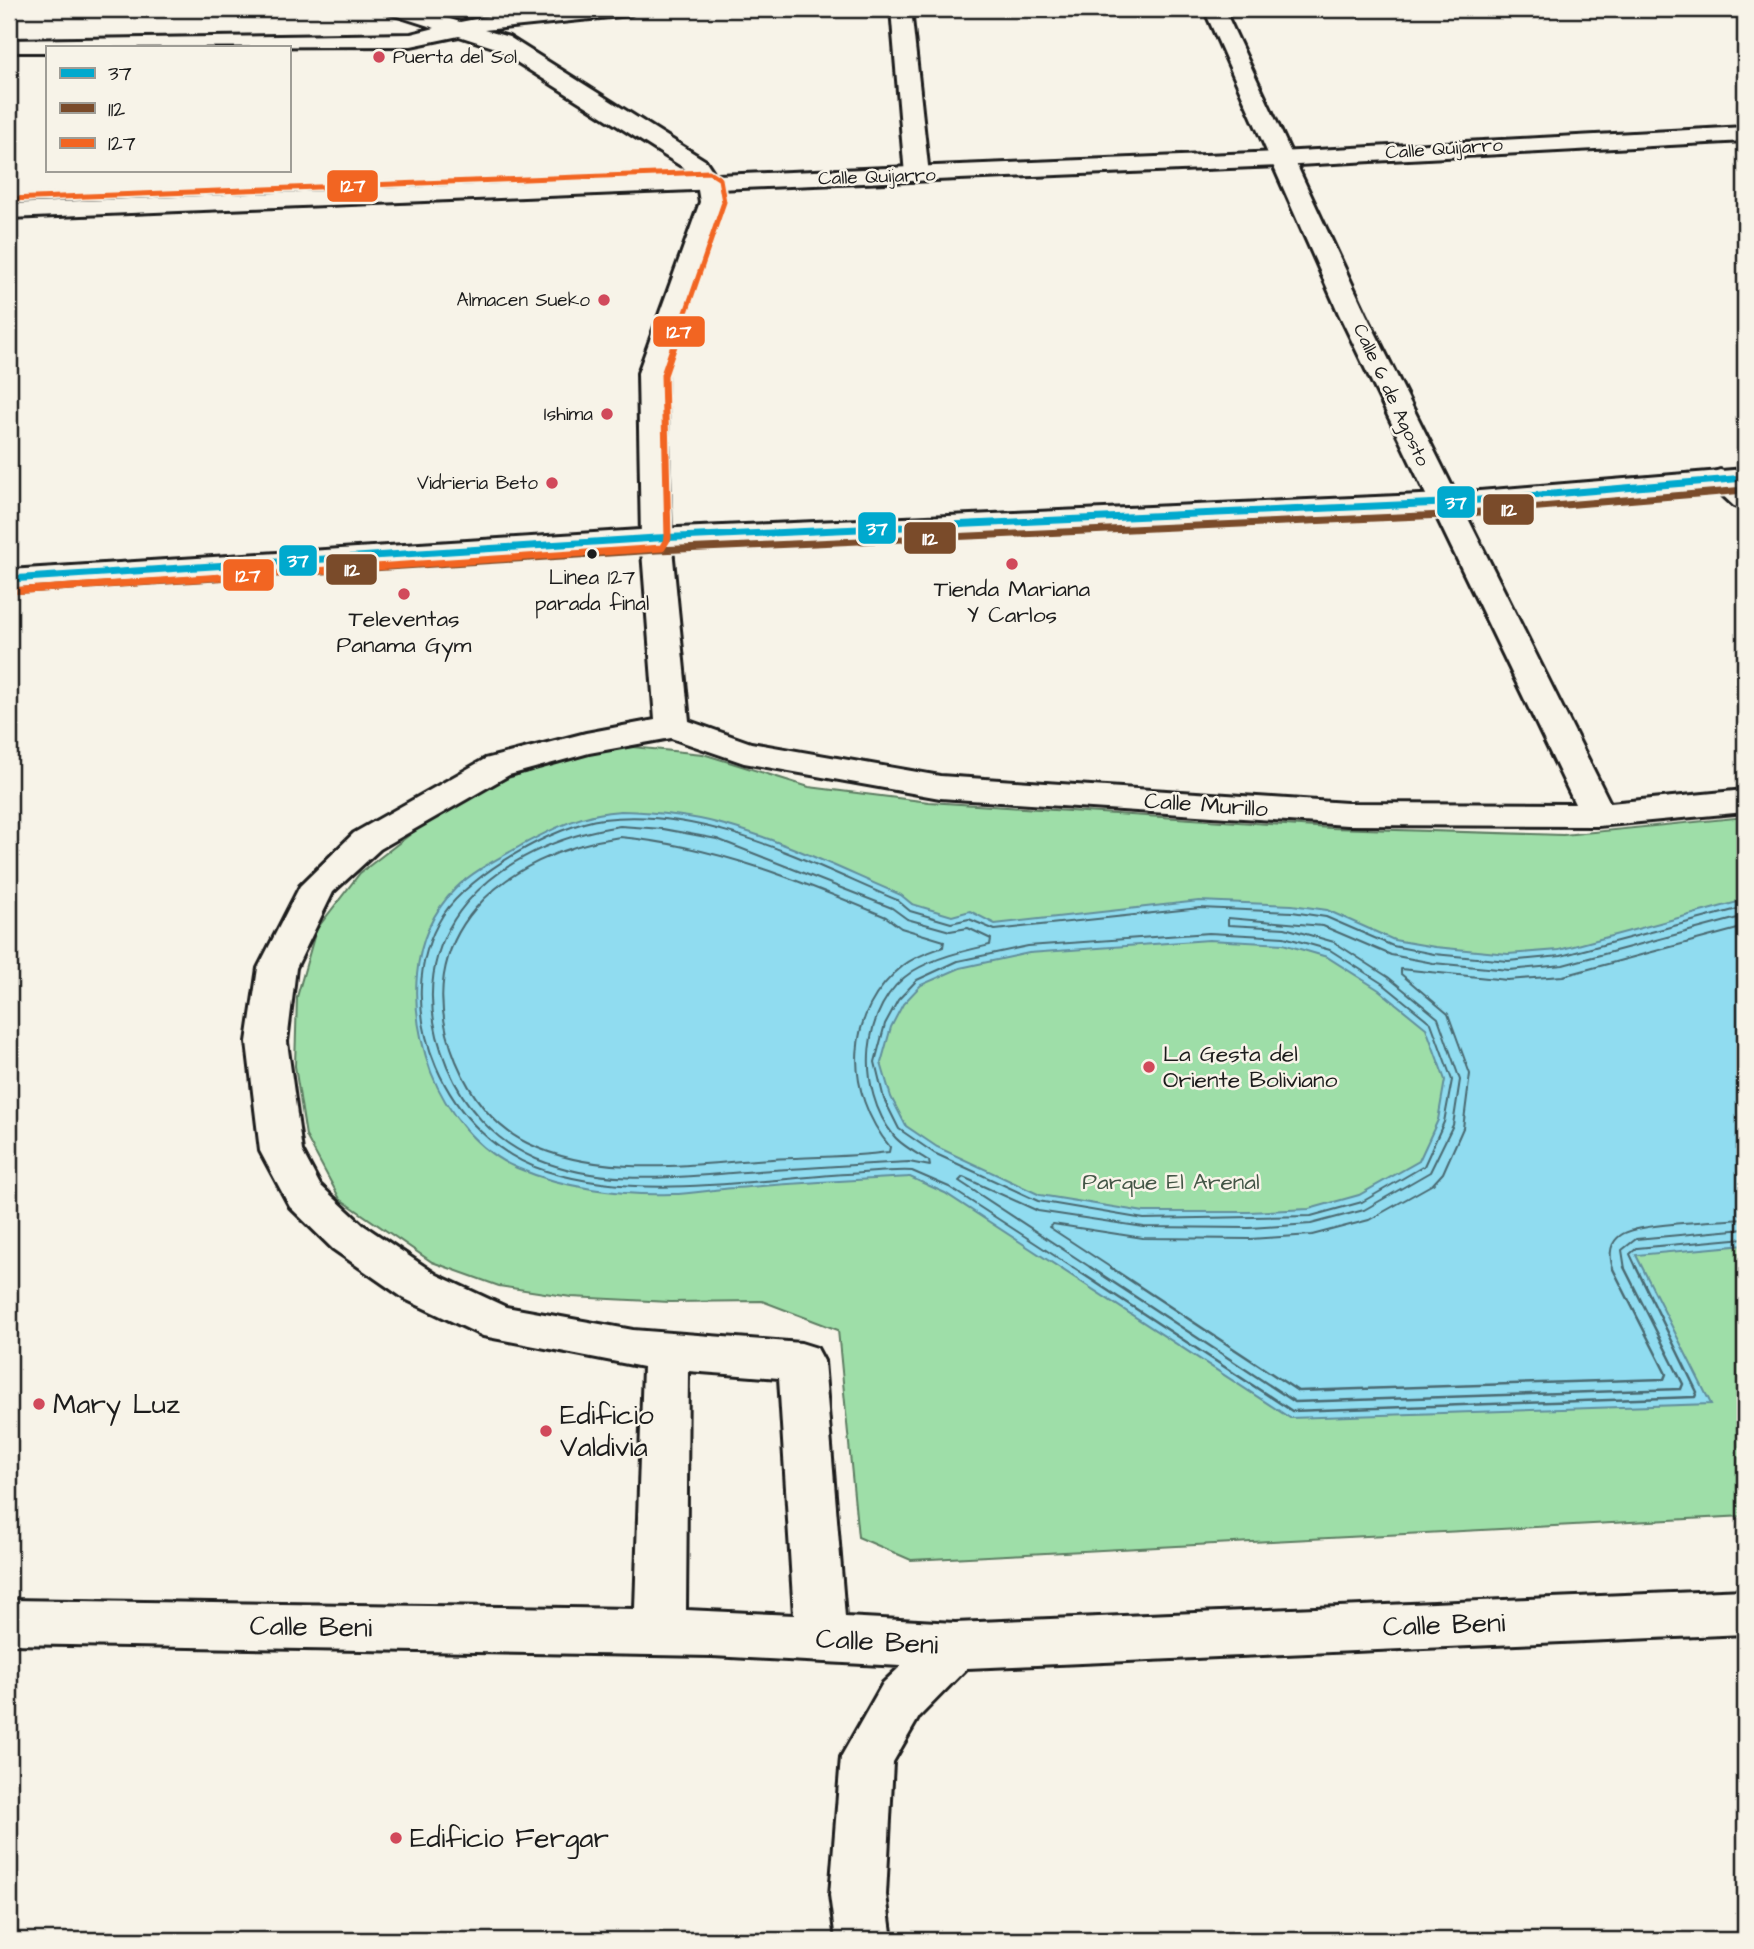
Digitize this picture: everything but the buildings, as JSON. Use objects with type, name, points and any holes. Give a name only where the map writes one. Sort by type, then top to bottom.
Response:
[{"type":"street","points":[[395,9],[464,28],[501,42],[698,166],[709,184],[712,202],[652,373],[656,538],[673,727],[586,743],[497,768],[367,841],[318,886],[277,968],[267,1042],[281,1151],[305,1196],[348,1237],[421,1287],[499,1323],[634,1348],[801,1361],[821,1639]]},
{"type":"street","points":[[9,46],[411,40],[517,18],[630,9]]},
{"type":"street","points":[[901,9],[917,175]]},
{"type":"street","name":"Calle 6 de Agosto","points":[[1214,9],[1279,159],[1443,503],[1598,815]]},
{"type":"street","name":"Calle Quijarro","points":[[9,211],[1279,159],[1745,134]]},
{"type":"street","points":[[9,579],[656,538],[1443,503],[1733,479],[1745,500]]},
{"type":"street","name":"Calle Murillo","points":[[673,727],[744,752],[940,787],[1347,814],[1598,815],[1745,801]]},
{"type":"street","points":[[660,1633],[666,1351]]},
{"type":"street","name":"Calle Beni","points":[[9,1622],[660,1633],[955,1646],[1745,1612]]},
{"type":"street","points":[[864,1940],[858,1895],[867,1756],[901,1700],[955,1646]]},
{"type":"green space","name":"Parque El Arenal","points":[[622,746],[703,754],[809,787],[929,802],[1331,828],[1563,835],[1745,817],[1745,1516],[911,1560],[858,1537],[838,1330],[762,1301],[670,1302],[571,1297],[499,1286],[432,1262],[340,1199],[306,1136],[295,1066],[297,997],[316,930],[360,873],[434,816],[508,778],[566,759]]},
{"type":"water","points":[[607,812],[671,814],[744,831],[790,847],[901,895],[912,904],[952,916],[970,911],[995,924],[1199,901],[1292,905],[1327,910],[1394,940],[1508,954],[1559,950],[1745,900],[1745,1245],[1636,1255],[1711,1404],[1290,1418],[945,1193],[910,1177],[680,1194],[633,1194],[573,1186],[535,1175],[502,1161],[476,1140],[454,1115],[431,1072],[424,1049],[416,1000],[421,952],[428,929],[440,907],[456,888],[471,876],[557,827]],"holes":[[[1209,940],[1283,944],[1327,957],[1379,990],[1426,1028],[1445,1080],[1438,1120],[1419,1161],[1359,1195],[1309,1209],[1249,1212],[1144,1212],[1040,1195],[937,1147],[906,1126],[891,1097],[881,1063],[891,1027],[903,1004],[921,985],[960,968],[1029,953]]]},
{"type":"transit line","name":"127","points":[[9,199],[709,172],[720,179],[724,202],[664,375],[668,538],[662,548],[10,591]]},
{"type":"transit line","name":"37","points":[[9,579],[656,538],[1443,503],[1745,478]]},
{"type":"transit line","name":"112","points":[[10,591],[657,550],[1444,515],[1745,490]]},
{"type":"place","name":"Puerta del Sol","points":[[379,57]]},
{"type":"place","name":"Almacen Sueko","points":[[604,300]]},
{"type":"place","name":"Ishima","points":[[607,414]]},
{"type":"place","name":"Vidrieria Beto","points":[[552,483]]},
{"type":"place","name":"Linea 127 parada final","points":[[592,554]]},
{"type":"place","name":"Tienda Mariana Y Carlos","points":[[1012,564]]},
{"type":"place","name":"Televentas Panama Gym","points":[[404,594]]},
{"type":"place","name":"La Gesta del Oriente Boliviano","points":[[1149,1067]]},
{"type":"place","name":"Mary Luz","points":[[39,1404]]},
{"type":"place","name":"Edificio Valdivia","points":[[546,1431]]},
{"type":"place","name":"Edificio Fergar","points":[[396,1838]]}]
